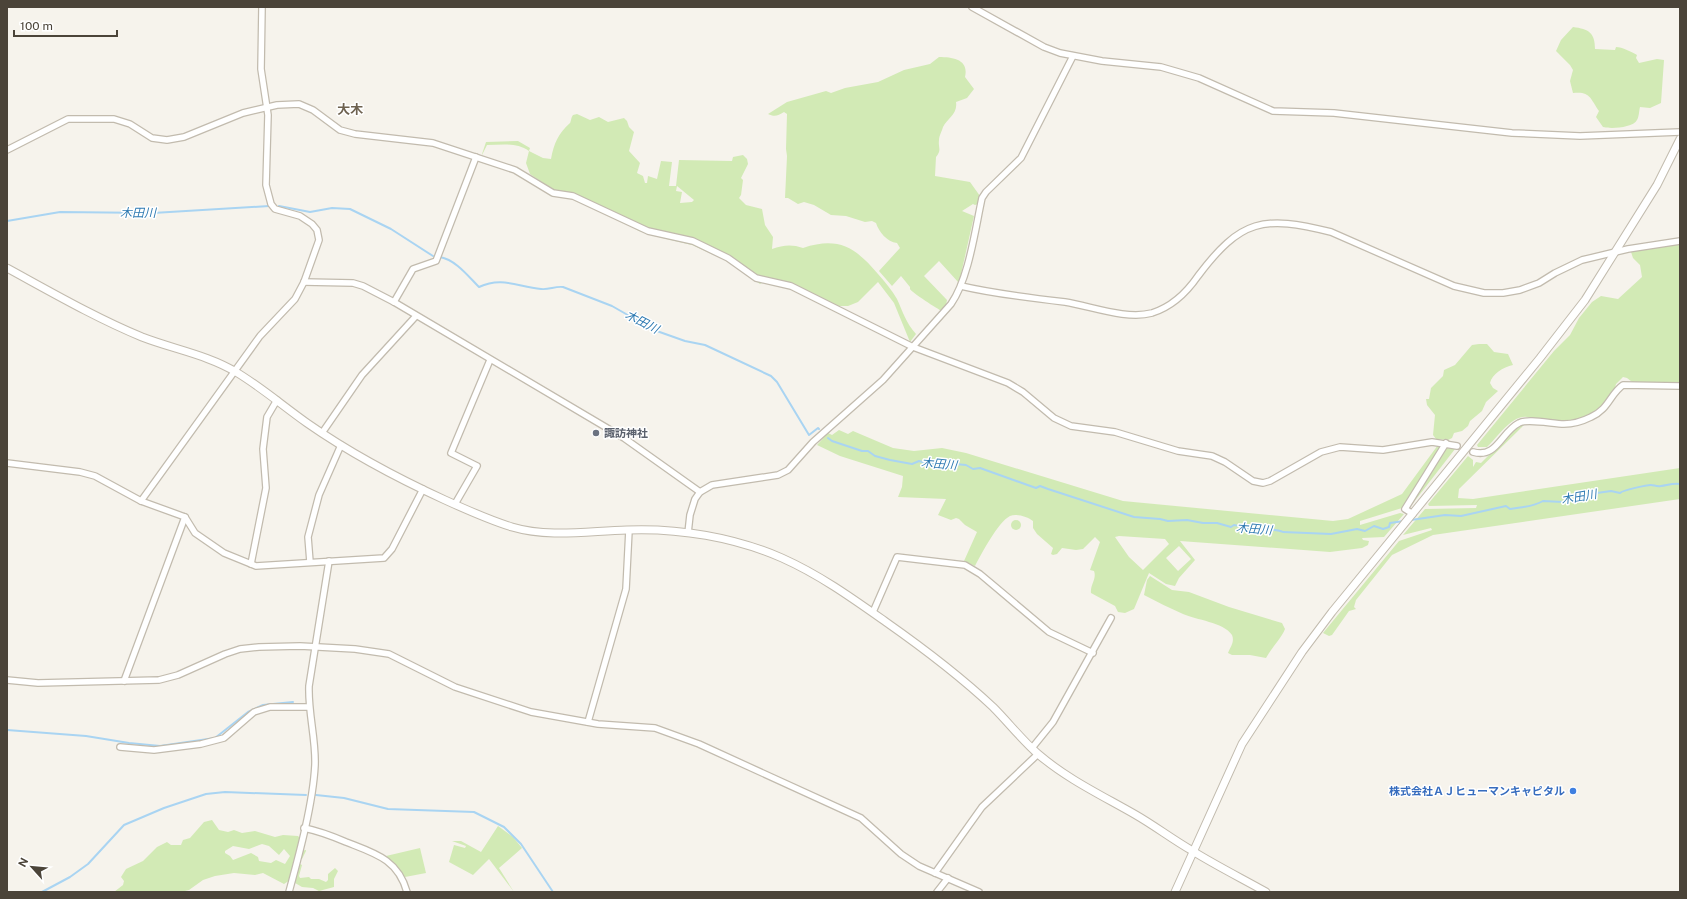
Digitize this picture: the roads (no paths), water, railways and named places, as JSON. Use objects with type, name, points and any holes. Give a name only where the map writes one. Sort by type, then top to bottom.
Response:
[{"type":"street","points":[[140,500],[260,336],[295,299],[304,282],[319,240],[312,224],[307,220],[278,211],[271,204],[266,185],[267,107],[261,69],[262,7]]},
{"type":"street","points":[[972,7],[1044,47],[1073,56],[1102,61],[1161,67],[1199,78],[1273,111],[1334,113],[1512,134],[1580,136],[1680,132]]},
{"type":"street","points":[[688,533],[695,499],[700,492],[712,484],[778,475],[788,470],[813,442],[883,380],[951,304],[960,286],[982,198],[986,192],[1021,158],[1073,56]]},
{"type":"street","points":[[7,150],[68,119],[114,119],[130,124],[152,138],[167,140],[184,137],[243,113],[267,107],[299,104],[312,110],[340,130],[355,134],[433,143],[515,170],[553,193],[574,196],[648,231],[693,241],[728,258],[756,278],[792,286],[913,347],[1008,384],[1023,392],[1054,418],[1071,426],[1115,432],[1178,452],[1212,456],[1259,482],[1270,481],[1330,449],[1356,447],[1383,450],[1432,442],[1446,443],[1457,446]]},
{"type":"street","points":[[1175,892],[1242,744],[1302,652],[1332,612],[1540,358],[1585,300],[1617,252],[1657,184],[1680,139]]},
{"type":"street","points":[[394,302],[413,269],[436,261],[476,157]]},
{"type":"street","points":[[960,286],[995,294],[1065,302],[1121,313],[1152,313],[1180,297],[1191,286],[1216,252],[1228,242],[1253,226],[1271,222],[1306,226],[1331,232],[1454,286],[1484,293],[1503,293],[1520,290],[1539,283],[1555,273],[1582,260],[1680,241]]},
{"type":"street","points":[[7,268],[143,337],[201,357],[235,372],[341,445],[423,489],[497,522],[529,531],[573,534],[629,530],[688,533],[753,547],[819,576],[873,612],[952,672],[992,706],[1038,754],[1094,792],[1140,817],[1193,852],[1266,892]]},
{"type":"street","points":[[304,282],[354,283],[364,286],[394,302],[624,438],[700,492]]},
{"type":"street","points":[[322,433],[362,375],[416,316]]},
{"type":"street","points":[[455,504],[477,466],[452,453],[490,360]]},
{"type":"street","points":[[1473,452],[1483,454],[1490,451],[1519,422],[1528,421],[1571,424],[1592,417],[1606,407],[1623,385],[1680,386]]},
{"type":"street","points":[[251,564],[266,488],[263,449],[267,417],[276,400]]},
{"type":"street","points":[[1412,514],[1405,508],[1446,443]]},
{"type":"street","points":[[310,562],[308,537],[319,496],[341,445]]},
{"type":"street","points":[[7,463],[80,472],[115,486],[140,500],[186,517],[195,533],[218,549],[256,566],[329,561],[377,560],[388,556],[423,489]]},
{"type":"street","points":[[124,681],[186,517]]},
{"type":"street","points":[[588,722],[626,589],[629,530]]},
{"type":"street","points":[[873,612],[897,557],[949,562],[965,565],[980,574],[1049,632],[1093,653]]},
{"type":"street","points":[[289,892],[304,828],[315,766],[308,707],[314,646],[329,561]]},
{"type":"street","points":[[1032,748],[1053,722],[1093,653],[1111,618]]},
{"type":"street","points":[[7,680],[38,683],[159,680],[178,675],[240,649],[263,647],[314,646],[368,650],[389,654],[455,687],[531,712],[588,722],[655,728],[699,744],[861,818],[901,854],[919,866],[978,892]]},
{"type":"street","points":[[120,747],[154,750],[201,744],[224,738],[254,712],[270,707],[308,707]]},
{"type":"street","points":[[935,873],[982,807],[1038,754]]},
{"type":"street","points":[[304,828],[319,831],[382,856],[403,878],[407,892]]},
{"type":"street","points":[[936,892],[948,878]]},
{"type":"waterway","name":"木田川","points":[[7,221],[60,212],[153,213],[269,206]]},
{"type":"waterway","name":"木田川","points":[[279,206],[310,212],[332,208],[350,209],[391,229],[433,256]]},
{"type":"waterway","name":"木田川","points":[[440,257],[451,261],[466,273],[479,287],[495,282],[510,283],[541,289],[563,287],[612,306],[654,330],[685,341],[705,345],[771,376],[777,382],[809,435],[818,428],[819,429]]},
{"type":"waterway","name":"木田川","points":[[828,438],[832,441],[862,451],[868,451],[875,456],[890,460],[912,464],[919,461],[926,463],[966,465],[973,469],[980,468],[1036,488],[1040,486],[1134,517],[1168,521],[1187,520],[1203,523],[1217,523],[1231,527],[1234,525],[1250,529],[1283,532],[1331,534],[1357,529],[1365,531],[1374,526],[1383,529],[1389,527],[1390,523],[1404,521]]},
{"type":"waterway","name":"木田川","points":[[1411,520],[1445,515],[1461,516],[1506,506],[1510,509],[1543,501],[1563,502],[1596,496],[1597,493],[1611,491],[1620,493],[1649,485],[1660,486],[1680,484]]},
{"type":"waterway","points":[[7,730],[86,736],[160,746],[215,738],[248,712],[263,705],[293,702]]},
{"type":"waterway","points":[[42,892],[70,877],[88,864],[124,825],[164,808],[206,794],[225,792],[306,795]]},
{"type":"waterway","points":[[316,795],[344,798],[388,809],[474,812],[504,827],[521,844],[553,892]]},
{"type":"place","name":"諏訪神社","points":[[596,433]]},
{"type":"place","name":"株式会社ＡＪヒューマンキャピタル","points":[[1573,791]]},
{"type":"district","name":"大木","points":[[350,109]]}]
